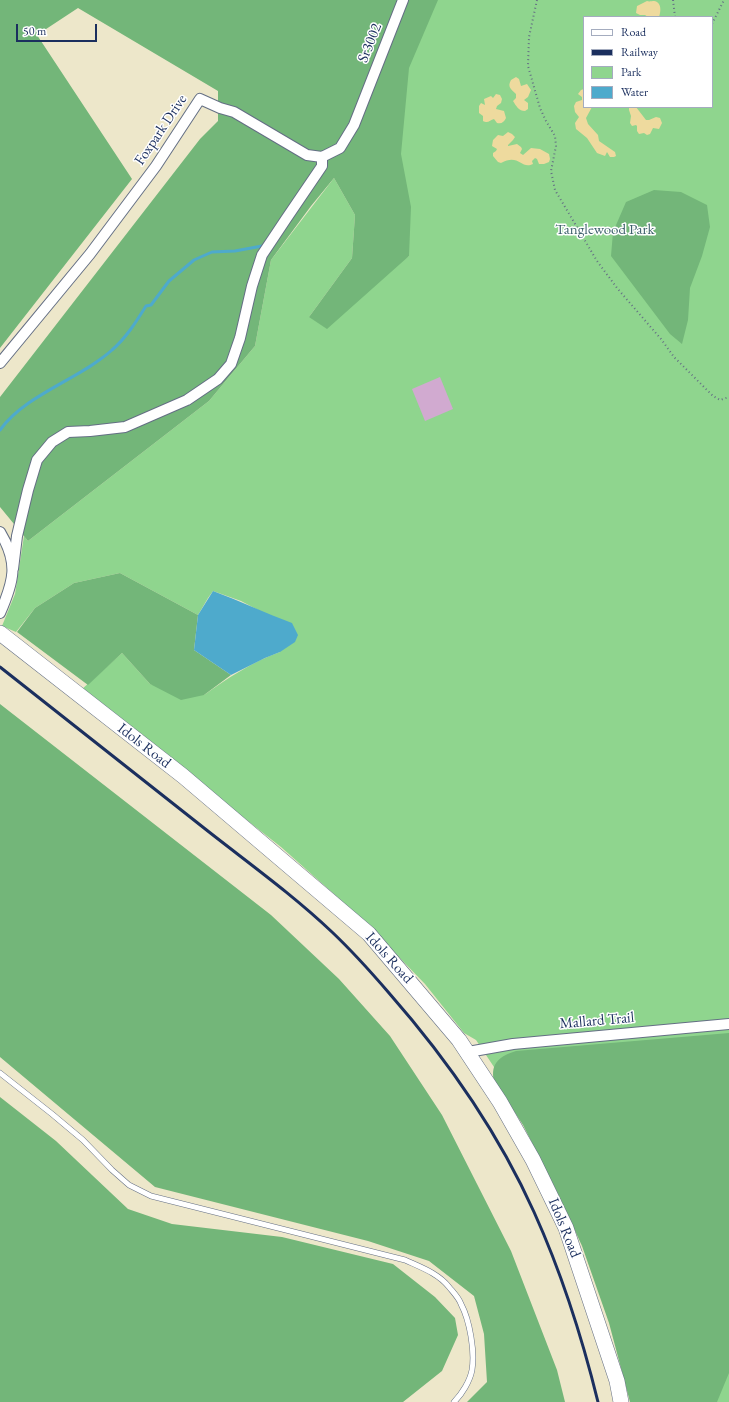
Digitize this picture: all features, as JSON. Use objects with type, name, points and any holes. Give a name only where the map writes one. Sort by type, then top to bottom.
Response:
[{"type":"street","name":"Sr3002","points":[[322,157],[340,148],[354,125],[403,0]]},
{"type":"street","name":"Foxpark Drive","points":[[0,363],[90,254],[156,166],[200,99],[220,108],[234,112],[307,155],[322,157]]},
{"type":"street","points":[[0,613],[7,597],[13,569],[17,536],[37,460],[52,442],[68,432],[125,427],[186,400],[218,379],[231,364],[240,338],[252,286],[262,255],[322,166],[322,157]]},
{"type":"street","points":[[0,532],[8,545],[13,569]]},
{"type":"street","name":"Idols Road","points":[[0,633],[183,776],[369,934],[459,1040],[500,1102],[533,1160],[566,1228],[617,1381],[621,1402]]},
{"type":"street","name":"Mallard Trail","points":[[468,1052],[513,1044],[729,1024]]},
{"type":"lane","points":[[0,1073],[83,1140],[129,1185],[151,1196],[405,1260],[428,1270],[448,1286],[457,1298],[461,1304],[469,1328],[473,1352],[472,1371],[460,1396],[454,1402]]},
{"type":"path","points":[[537,0],[529,36],[528,66],[540,108],[555,136],[556,146],[552,171],[555,190],[597,261],[617,288],[661,339],[674,357],[713,396],[720,400],[729,397]]},
{"type":"path","points":[[672,0],[675,16]]},
{"type":"path","points":[[713,22],[724,0]]},
{"type":"green space","points":[[0,0],[438,0],[409,68],[401,154],[411,207],[409,256],[327,329],[309,317],[352,258],[355,215],[334,178],[271,260],[255,346],[209,401],[28,541],[0,507],[0,397],[200,139],[218,121],[218,91],[78,8],[37,35],[132,179],[0,348]]},
{"type":"green space","name":"Tanglewood Park","points":[[420,0],[729,0],[729,1402],[637,1402],[606,1294],[510,1091],[476,1040],[464,1033],[425,984],[362,919],[281,847],[81,690],[122,653],[150,684],[204,695],[240,671],[280,652],[260,611],[241,601],[213,591],[198,615],[120,573],[74,583],[35,608],[16,632],[2,626],[15,594],[24,536],[28,541],[209,401],[255,346],[271,260],[334,178],[355,215],[352,258],[309,317],[409,256],[344,195]]},
{"type":"green space","points":[[654,190],[681,192],[707,205],[710,227],[702,256],[690,288],[688,320],[682,344],[670,334],[611,256],[613,232],[626,202]]},
{"type":"green space","points":[[120,573],[198,615],[194,650],[231,675],[204,695],[181,700],[150,684],[122,653],[88,685],[17,632],[35,608],[74,583]]},
{"type":"green space","points":[[0,704],[271,915],[339,979],[390,1036],[442,1115],[511,1251],[557,1370],[565,1402],[467,1402],[487,1382],[484,1334],[474,1296],[429,1261],[368,1241],[155,1187],[0,1057]]},
{"type":"green space","points":[[729,1033],[729,1373],[717,1402],[630,1402],[609,1323],[582,1246],[561,1200],[523,1125],[494,1081],[493,1075],[495,1065],[505,1055],[516,1051]]},
{"type":"green space","points":[[0,1097],[56,1141],[128,1209],[172,1224],[282,1237],[393,1264],[435,1297],[455,1318],[458,1335],[442,1371],[403,1402],[0,1402]]},
{"type":"sand","points":[[647,1],[657,2],[660,5],[659,16],[640,15],[636,13],[637,6]]},
{"type":"sand","points":[[516,77],[519,79],[521,86],[527,84],[531,90],[528,97],[524,100],[528,103],[528,109],[525,111],[519,109],[513,101],[516,98],[516,94],[510,88],[509,84],[511,80]]},
{"type":"sand","points":[[583,89],[583,108],[591,108],[586,118],[588,124],[598,135],[599,141],[615,152],[616,156],[610,157],[607,152],[605,156],[597,153],[587,138],[576,129],[575,123],[579,117],[575,112],[574,106],[576,102],[582,100],[582,97],[578,94]]},
{"type":"sand","points":[[496,94],[500,95],[502,99],[501,103],[496,109],[504,111],[506,118],[504,122],[500,123],[497,123],[494,119],[485,122],[483,121],[483,116],[479,113],[479,106],[481,103],[485,105],[484,99],[491,96],[493,98]]},
{"type":"sand","points":[[629,108],[637,108],[646,120],[656,117],[660,118],[662,123],[659,129],[653,128],[650,134],[647,135],[644,133],[639,134],[637,131],[637,126],[632,126],[630,123],[631,116]]},
{"type":"sand","points":[[508,132],[515,137],[508,146],[517,144],[521,147],[522,149],[520,153],[523,155],[531,148],[540,149],[549,154],[549,162],[539,164],[535,158],[532,161],[533,164],[529,165],[512,160],[507,160],[501,163],[498,162],[493,156],[493,153],[497,149],[492,146],[493,140],[498,135],[503,136]]},
{"type":"water","points":[[213,591],[292,623],[298,635],[295,642],[280,652],[231,675],[194,650],[198,615]]},
{"type":"building","points":[[440,377],[453,409],[425,421],[412,389]]},
{"type":"waterway","points":[[0,430],[11,417],[24,406],[85,370],[112,350],[135,324],[146,306],[151,305],[169,281],[194,260],[212,252],[235,251],[262,246]]},
{"type":"railway","points":[[0,667],[301,904],[354,954],[410,1018],[470,1097],[488,1125],[520,1182],[554,1259],[578,1330],[598,1402]]}]
